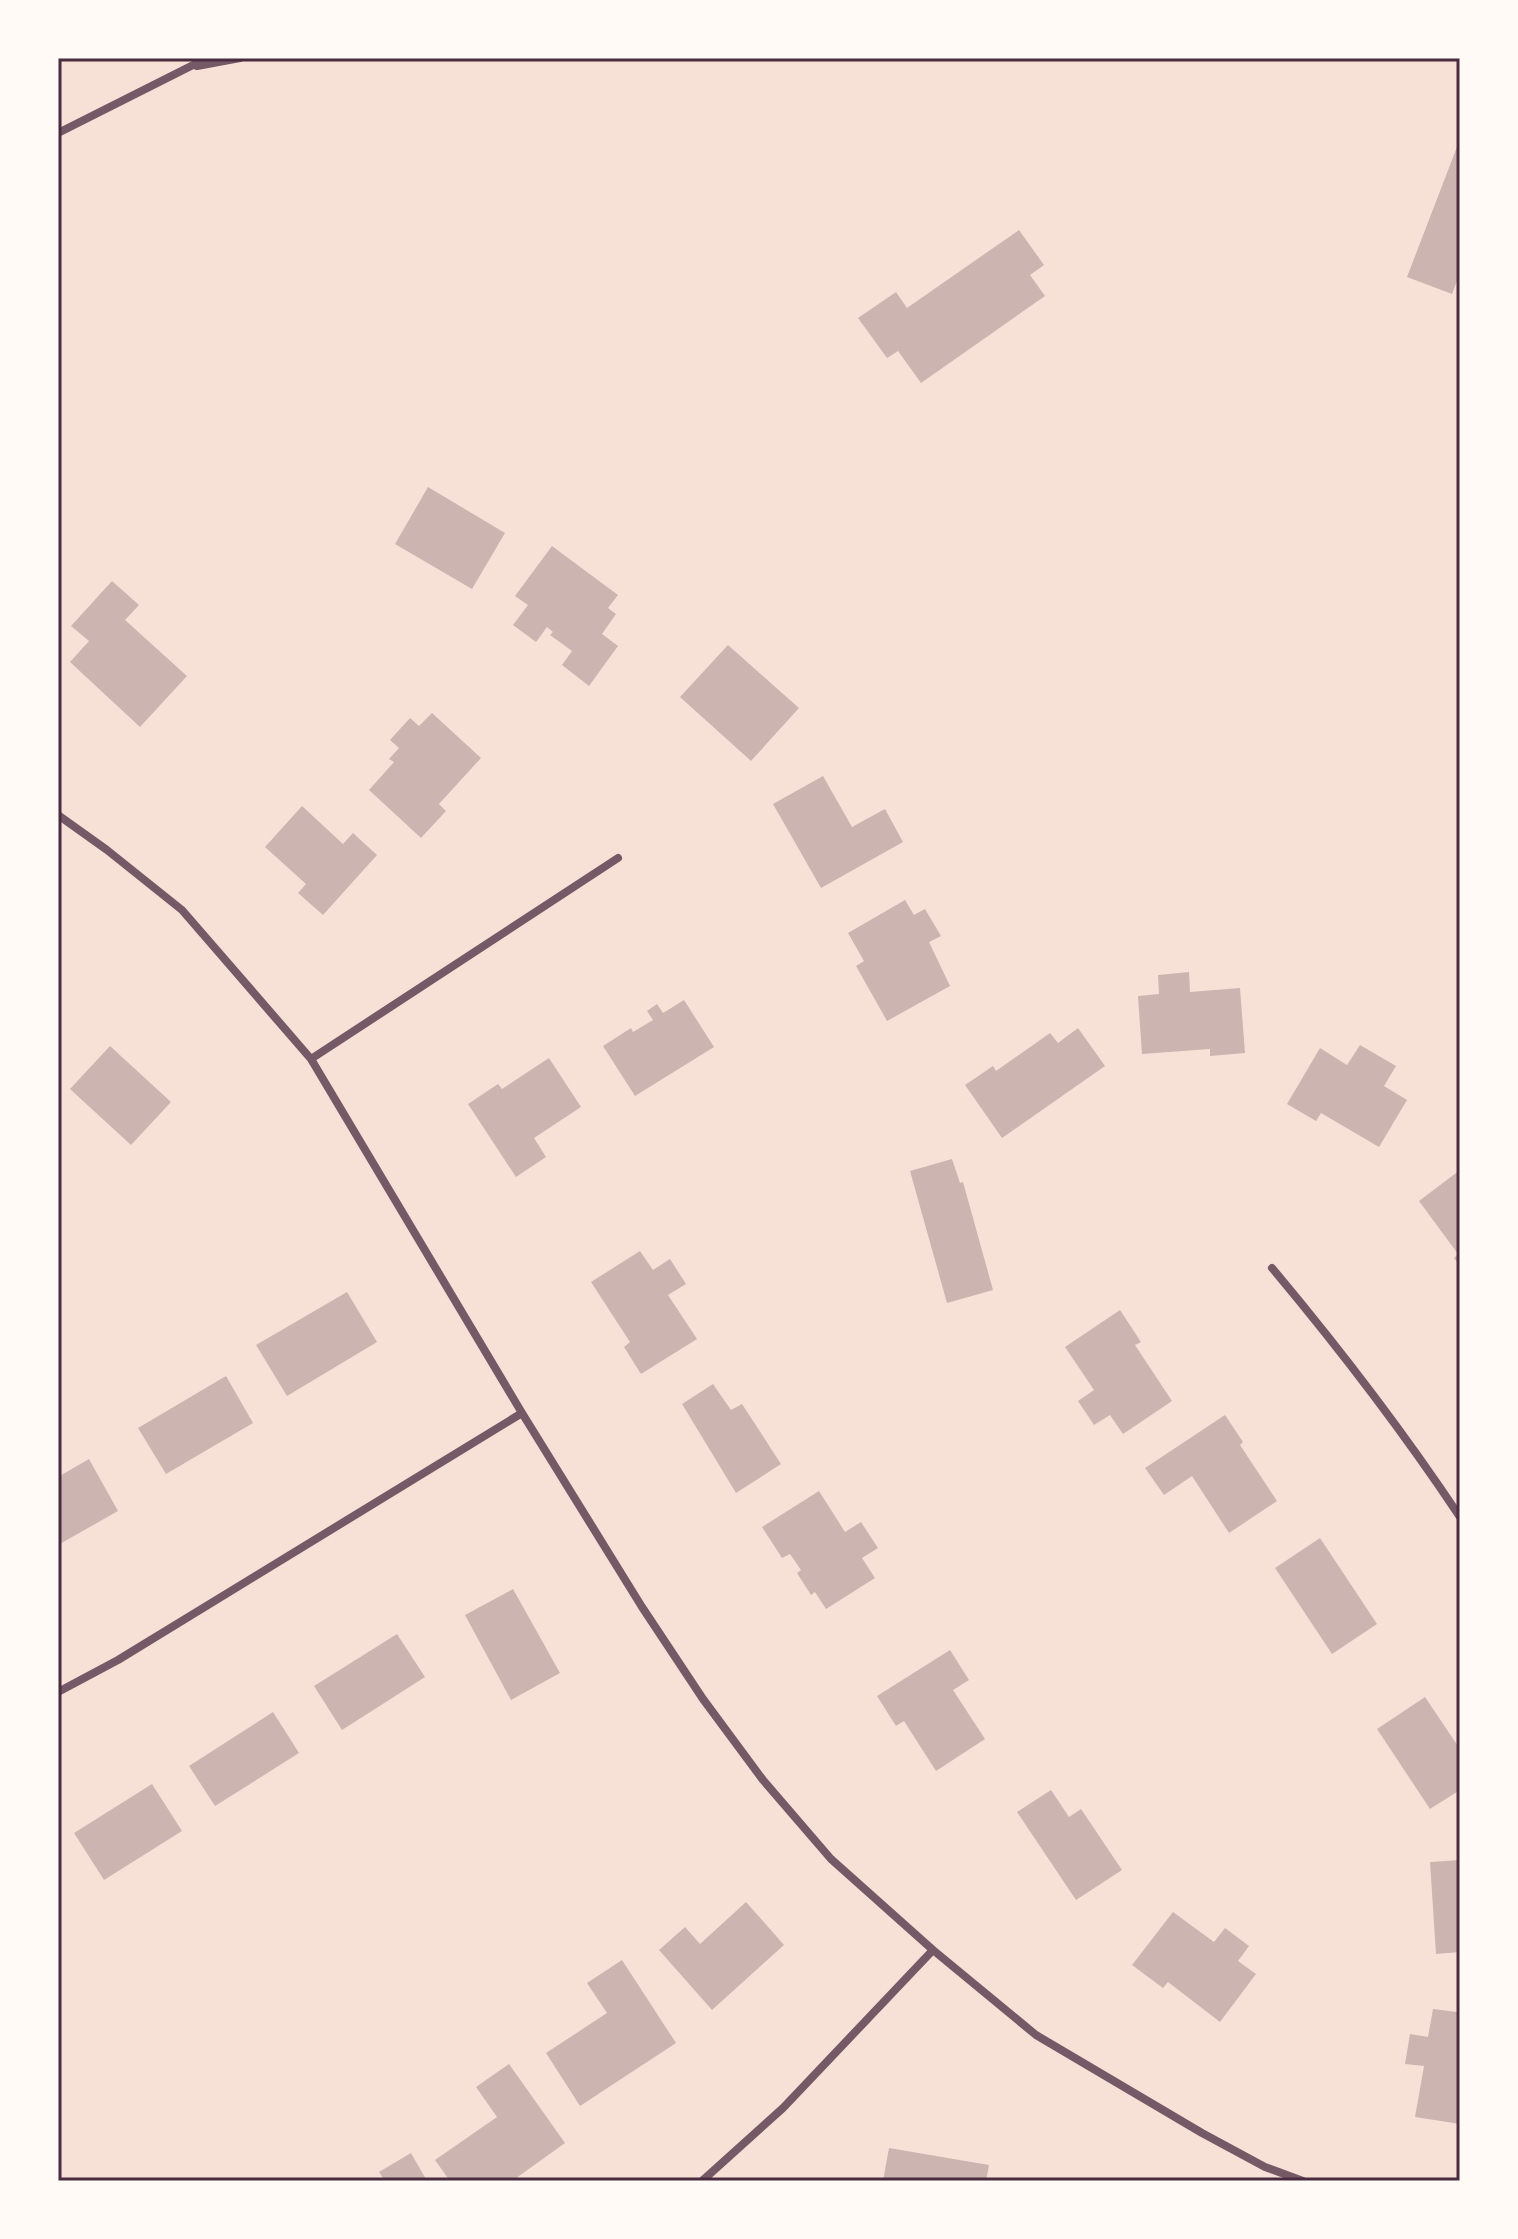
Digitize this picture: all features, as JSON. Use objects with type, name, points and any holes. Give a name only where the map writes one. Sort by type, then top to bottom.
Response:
[{"type":"street","points":[[58,133],[207,58]]},
{"type":"street","points":[[192,67],[240,58]]},
{"type":"street","points":[[58,815],[182,910],[311,1059],[522,1413],[642,1607],[703,1699],[763,1780],[831,1859],[933,1950],[1036,2035],[1202,2133],[1265,2167],[1303,2181]]},
{"type":"street","points":[[311,1059],[618,858]]},
{"type":"street","points":[[1272,1268],[1344,1353],[1460,1517]]},
{"type":"street","points":[[58,1692],[118,1660],[522,1413]]},
{"type":"street","points":[[702,2181],[783,2108],[933,1950]]},
{"type":"building","points":[[1460,139],[1460,273],[1452,294],[1407,277]]},
{"type":"building","points":[[1019,230],[1044,265],[1030,275],[1045,296],[921,383],[898,351],[887,358],[858,318],[896,292],[907,308]]},
{"type":"building","points":[[428,487],[505,533],[472,589],[395,544]]},
{"type":"building","points":[[552,546],[618,595],[608,608],[616,614],[602,634],[618,646],[589,686],[562,665],[572,651],[550,635],[553,632],[547,627],[536,642],[513,625],[528,605],[515,596]]},
{"type":"building","points":[[112,581],[139,605],[125,620],[187,676],[140,727],[70,662],[89,641],[71,626]]},
{"type":"building","points":[[728,645],[799,708],[751,761],[680,697]]},
{"type":"building","points":[[432,713],[481,758],[439,804],[446,811],[421,838],[369,790],[394,762],[389,759],[399,748],[390,740],[410,718],[419,726]]},
{"type":"building","points":[[823,776],[852,827],[885,809],[903,842],[821,888],[773,804]]},
{"type":"building","points":[[302,806],[343,844],[353,833],[377,855],[323,915],[298,893],[306,884],[265,847]]},
{"type":"building","points":[[905,900],[914,915],[925,909],[941,936],[929,942],[950,986],[887,1021],[856,966],[864,961],[848,933]]},
{"type":"building","points":[[1189,972],[1190,992],[1240,988],[1245,1053],[1210,1056],[1210,1049],[1142,1054],[1138,996],[1159,994],[1158,975]]},
{"type":"building","points":[[684,1000],[714,1047],[635,1096],[603,1046],[631,1028],[633,1032],[653,1020],[647,1011],[657,1004],[663,1013]]},
{"type":"building","points":[[1078,1028],[1105,1066],[1002,1138],[965,1085],[993,1066],[996,1071],[1050,1033],[1058,1043]]},
{"type":"building","points":[[1360,1045],[1396,1066],[1384,1086],[1407,1100],[1379,1147],[1321,1113],[1316,1121],[1287,1104],[1320,1048],[1347,1065]]},
{"type":"building","points":[[110,1046],[171,1102],[131,1145],[70,1089]]},
{"type":"building","points":[[549,1058],[581,1107],[534,1138],[546,1157],[516,1177],[468,1104],[498,1084],[502,1089]]},
{"type":"building","points":[[952,1159],[960,1183],[963,1182],[993,1290],[947,1303],[910,1171]]},
{"type":"building","points":[[1460,1170],[1460,1266],[1454,1258],[1458,1254],[1419,1201]]},
{"type":"building","points":[[640,1251],[653,1270],[670,1259],[686,1284],[668,1295],[697,1339],[641,1374],[624,1347],[630,1342],[591,1282]]},
{"type":"building","points":[[347,1292],[377,1342],[287,1396],[256,1345]]},
{"type":"building","points":[[1120,1310],[1141,1342],[1135,1345],[1172,1401],[1123,1434],[1110,1415],[1094,1425],[1078,1401],[1094,1390],[1065,1347]]},
{"type":"building","points":[[226,1376],[253,1423],[166,1474],[138,1428]]},
{"type":"building","points":[[713,1384],[731,1410],[742,1404],[781,1464],[736,1493],[682,1404]]},
{"type":"building","points":[[1225,1415],[1243,1442],[1240,1445],[1277,1501],[1229,1533],[1192,1476],[1164,1495],[1145,1468]]},
{"type":"building","points":[[89,1459],[118,1511],[58,1545],[58,1477]]},
{"type":"building","points":[[819,1491],[845,1532],[861,1522],[878,1548],[862,1558],[875,1578],[826,1609],[815,1592],[811,1595],[797,1573],[801,1570],[790,1554],[782,1558],[762,1527]]},
{"type":"building","points":[[1320,1538],[1377,1624],[1332,1654],[1275,1568]]},
{"type":"building","points":[[513,1589],[560,1673],[511,1700],[465,1615]]},
{"type":"building","points":[[397,1634],[425,1677],[342,1730],[314,1686]]},
{"type":"building","points":[[950,1650],[969,1680],[953,1690],[985,1739],[936,1771],[904,1721],[896,1726],[877,1696]]},
{"type":"building","points":[[1425,1697],[1460,1749],[1460,1790],[1430,1809],[1377,1729]]},
{"type":"building","points":[[273,1712],[299,1753],[215,1806],[189,1766]]},
{"type":"building","points":[[152,1784],[182,1831],[104,1880],[74,1833]]},
{"type":"building","points":[[1051,1790],[1069,1817],[1081,1809],[1122,1870],[1076,1900],[1017,1812]]},
{"type":"building","points":[[1460,1860],[1460,1952],[1436,1954],[1430,1862]]},
{"type":"building","points":[[746,1902],[784,1945],[712,2010],[659,1950],[685,1927],[700,1944]]},
{"type":"building","points":[[1173,1912],[1214,1942],[1225,1928],[1249,1946],[1238,1961],[1256,1974],[1220,2022],[1168,1982],[1163,1988],[1132,1965]]},
{"type":"building","points":[[622,1960],[676,2043],[580,2106],[546,2053],[607,2013],[587,1983]]},
{"type":"building","points":[[1458,2002],[1460,2124],[1415,2117],[1424,2066],[1405,2064],[1410,2034],[1428,2037],[1433,2009],[1457,2012]]},
{"type":"building","points":[[509,2064],[565,2143],[512,2181],[450,2181],[435,2160],[497,2117],[476,2087]]},
{"type":"building","points":[[889,2148],[989,2165],[986,2181],[883,2181]]},
{"type":"building","points":[[411,2153],[427,2181],[385,2181],[379,2172]]}]
